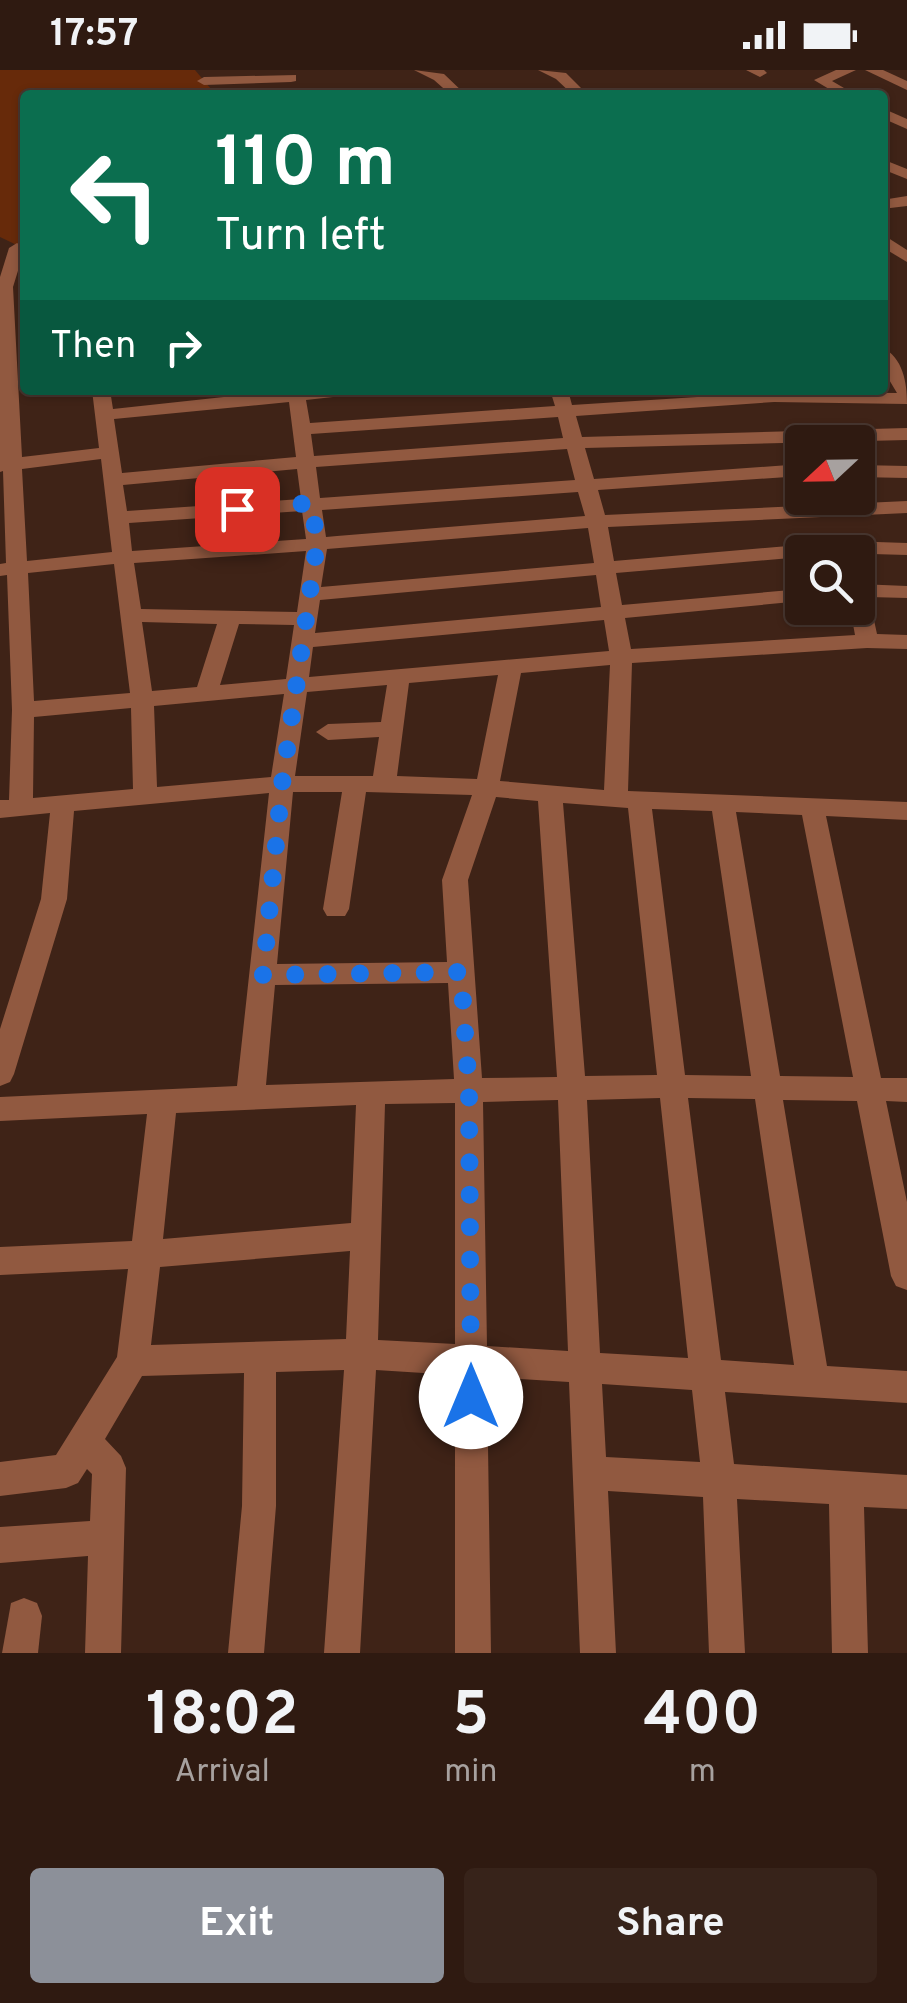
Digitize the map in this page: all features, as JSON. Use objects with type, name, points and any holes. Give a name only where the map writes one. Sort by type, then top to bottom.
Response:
[{"type":"street","points":[[421,70],[440,77],[454,90]]},
{"type":"street","points":[[545,70],[561,76],[576,90]]},
{"type":"street","points":[[561,76],[579,70]]},
{"type":"street","points":[[839,90],[821,80],[849,70]]},
{"type":"street","points":[[872,70],[907,86]]},
{"type":"street","points":[[200,76],[290,74]]},
{"type":"street","points":[[888,235],[907,257]]},
{"type":"street","points":[[14,245],[5,287],[15,302],[6,466],[14,734],[10,808],[282,784],[384,784],[906,813]]},
{"type":"street","points":[[888,363],[907,397]]},
{"type":"street","points":[[102,395],[142,700],[146,796]]},
{"type":"street","points":[[104,415],[271,395]]},
{"type":"street","points":[[250,1099],[282,784],[317,544],[296,395]]},
{"type":"street","points":[[301,429],[562,400],[737,395]]},
{"type":"street","points":[[772,395],[787,425]]},
{"type":"street","points":[[817,395],[907,397]]},
{"type":"street","points":[[562,400],[596,522],[621,657],[628,800],[670,1086],[718,1481],[726,1653]]},
{"type":"street","points":[[113,480],[306,461],[785,433]]},
{"type":"street","points":[[875,434],[907,434]]},
{"type":"street","points":[[6,466],[109,452]]},
{"type":"street","points":[[118,518],[785,471]]},
{"type":"street","points":[[875,471],[907,472]]},
{"type":"street","points":[[9,569],[123,555],[317,544],[785,505]]},
{"type":"street","points":[[875,505],[907,507]]},
{"type":"street","points":[[875,550],[907,549]]},
{"type":"street","points":[[310,594],[604,566],[785,554]]},
{"type":"street","points":[[875,592],[907,592]]},
{"type":"street","points":[[131,614],[230,617],[304,630],[613,612],[785,597]]},
{"type":"street","points":[[206,694],[230,617]]},
{"type":"street","points":[[865,625],[868,641]]},
{"type":"street","points":[[14,734],[142,700],[621,657],[868,641],[907,642]]},
{"type":"street","points":[[473,1653],[469,1091],[455,880],[487,788],[511,667]]},
{"type":"street","points":[[384,784],[399,677]]},
{"type":"street","points":[[328,732],[393,729]]},
{"type":"street","points":[[336,909],[355,784]]},
{"type":"street","points":[[550,794],[572,1089],[598,1653]]},
{"type":"street","points":[[0,1074],[54,899],[62,804]]},
{"type":"street","points":[[723,804],[812,1382]]},
{"type":"street","points":[[812,807],[907,1276]]},
{"type":"street","points":[[263,975],[461,972]]},
{"type":"street","points":[[0,1109],[371,1093],[670,1086],[907,1090]]},
{"type":"street","points":[[342,1653],[361,1354],[371,1093]]},
{"type":"street","points":[[0,1479],[66,1471],[133,1361],[164,1104]]},
{"type":"street","points":[[0,1261],[146,1254],[363,1236]]},
{"type":"street","points":[[133,1361],[361,1354],[907,1387]]},
{"type":"street","points":[[246,1653],[259,1506],[260,1357]]},
{"type":"street","points":[[84,1440],[109,1468],[103,1653]]},
{"type":"street","points":[[592,1473],[907,1492]]},
{"type":"street","points":[[846,1488],[850,1653]]},
{"type":"street","points":[[0,1545],[107,1537]]},
{"type":"street","points":[[20,1653],[24,1616]]},
{"type":"shaded area","points":[[0,70],[195,70],[212,90],[20,90],[20,247],[0,237]]},
{"type":"route","points":[[237,509],[312,503],[317,544],[282,784],[263,975],[461,972],[469,1091],[471,1397]]}]
